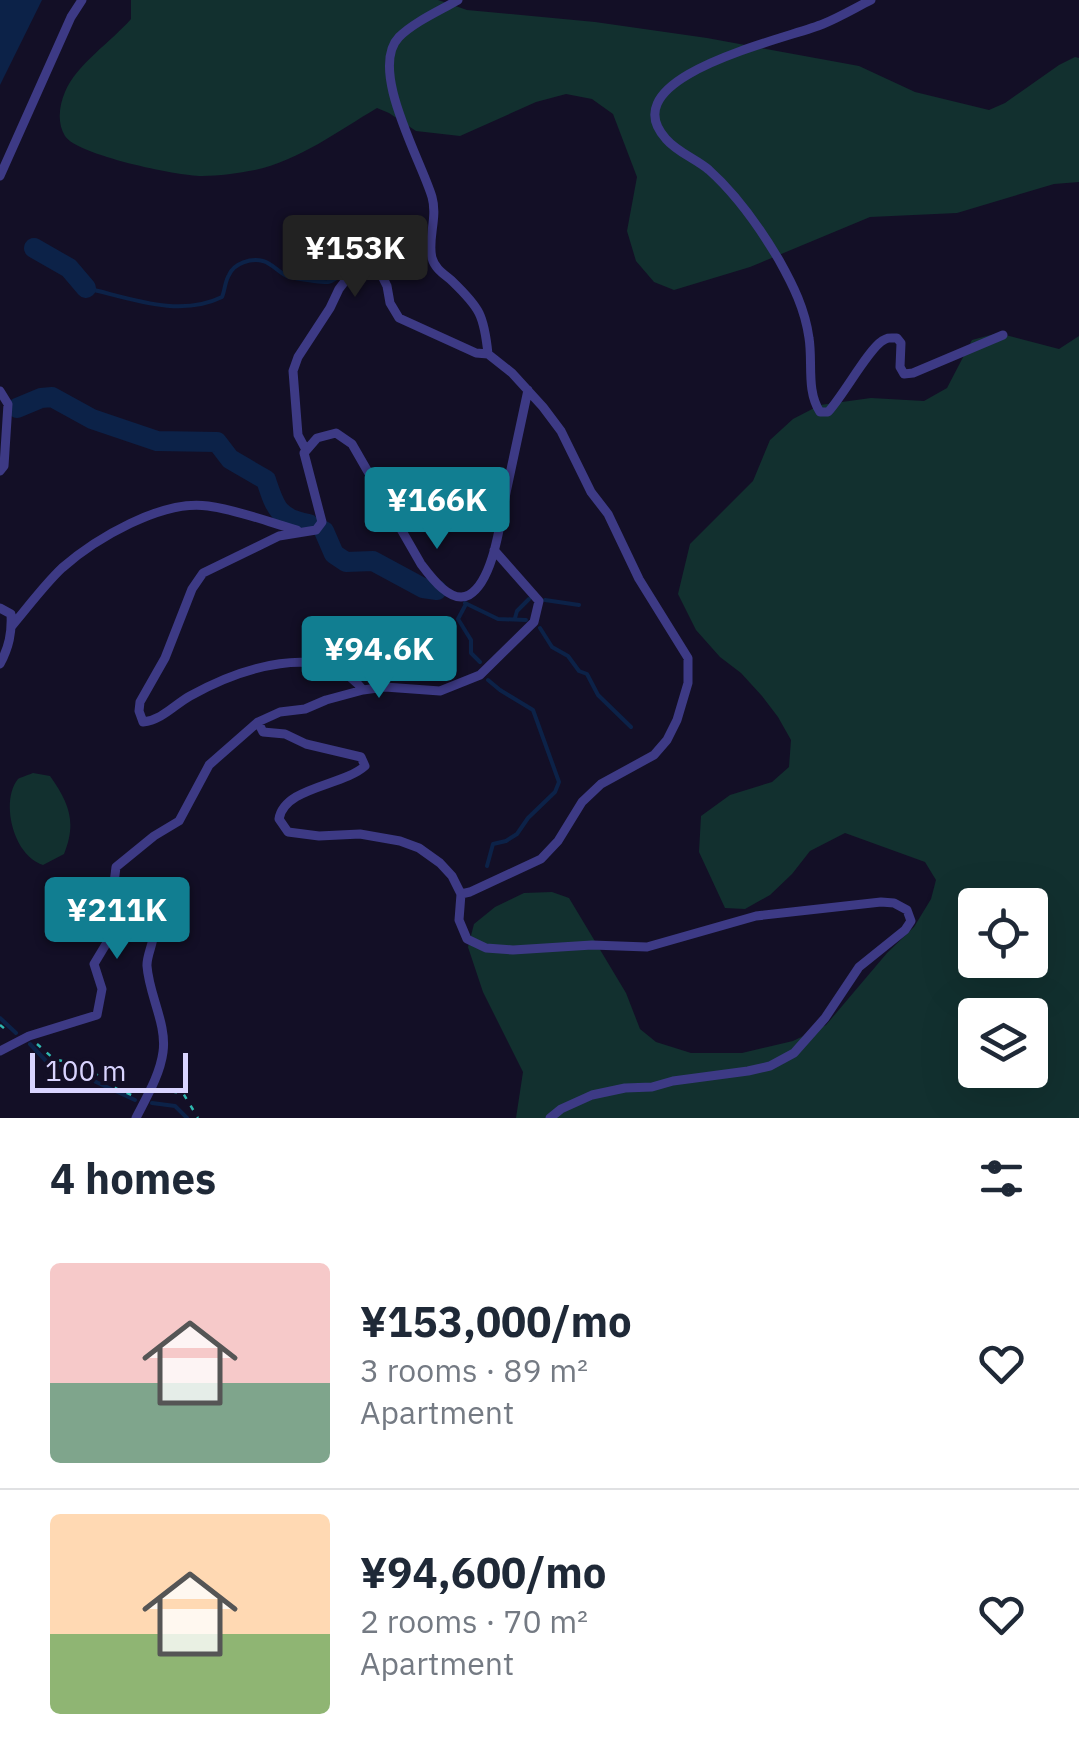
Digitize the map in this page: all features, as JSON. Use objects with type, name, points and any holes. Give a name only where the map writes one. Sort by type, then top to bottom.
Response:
[{"type":"street","points":[[0,176],[70,16],[82,0]]},
{"type":"street","points":[[458,0],[398,38],[388,59],[389,75],[434,200],[431,256],[438,270],[474,303],[485,322],[488,354]]},
{"type":"street","points":[[871,0],[824,24],[727,56],[670,84],[654,108],[656,125],[667,142],[708,170],[736,198],[780,262],[802,306],[810,340],[813,402],[820,412],[828,412],[876,347],[890,338],[901,342],[900,366],[904,374],[1003,335]]},
{"type":"street","points":[[364,690],[353,677],[317,663],[296,661],[223,680],[152,721],[144,722],[139,711],[192,589],[203,573],[279,536],[316,530],[322,522],[306,450],[298,435],[293,371],[338,289],[352,272],[368,266],[380,272],[399,318],[488,354],[528,390],[561,431],[591,492],[608,514],[638,579],[688,658],[688,682],[678,720],[654,755],[601,784],[582,802],[558,841],[541,859],[461,894]]},
{"type":"street","points":[[304,453],[317,438],[336,433],[352,444],[434,581],[456,596],[470,594],[488,568],[499,534],[528,390]]},
{"type":"street","points":[[0,391],[8,404],[4,466],[0,471]]},
{"type":"street","points":[[12,626],[59,572],[85,549],[143,518],[179,506],[206,506],[303,532]]},
{"type":"street","points":[[123,916],[113,891],[116,867],[154,836],[179,822],[209,765],[258,722],[280,712],[305,709],[364,690],[440,690],[480,675],[534,622],[539,601],[494,550]]},
{"type":"street","points":[[0,608],[10,614],[12,626],[0,664]]},
{"type":"street","points":[[258,722],[264,732],[285,734],[306,744],[361,757],[365,766],[356,774],[288,801],[280,810],[279,819],[288,832],[319,836],[360,834],[419,848],[452,876],[461,894],[459,920],[467,939],[486,948],[648,947],[776,912],[881,902],[907,910],[911,921],[905,930],[859,967],[825,1018],[794,1054],[748,1071],[592,1095],[550,1118]]},
{"type":"street","points":[[0,1051],[24,1038],[97,1015],[102,989],[94,964],[123,916],[130,911],[142,912],[154,929],[146,962],[163,1051],[136,1118]]},
{"type":"path","points":[[0,1025],[54,1059],[86,1068],[144,1101]]},
{"type":"path","points":[[149,1090],[183,1094],[198,1118]]},
{"type":"green space","points":[[131,0],[438,0],[467,10],[707,38],[859,66],[915,92],[989,110],[1075,57],[1079,58],[1079,182],[1054,184],[957,213],[870,217],[750,267],[674,290],[654,282],[636,261],[627,231],[637,177],[613,114],[592,99],[566,94],[536,102],[460,136],[416,131],[377,108],[288,159],[255,170],[215,175],[151,168],[73,143],[61,126],[65,92],[86,63],[131,19]]},
{"type":"green space","points":[[998,333],[1059,349],[1079,336],[1079,1118],[516,1118],[523,1072],[483,992],[468,947],[474,924],[495,907],[524,893],[552,892],[569,898],[626,993],[640,1029],[656,1042],[691,1053],[742,1053],[793,1041],[826,1025],[914,927],[931,899],[936,880],[925,862],[845,833],[810,851],[770,895],[745,909],[725,908],[699,852],[701,816],[730,795],[772,782],[789,767],[791,740],[762,696],[696,630],[678,594],[690,544],[753,481],[770,440],[793,419],[820,405],[871,398],[924,401],[947,388],[972,340]]},
{"type":"green space","points":[[33,773],[50,776],[66,804],[70,822],[64,854],[43,865],[24,851],[10,814],[10,800],[18,779]]},
{"type":"water","points":[[0,0],[42,0],[0,85]]},
{"type":"waterway","points":[[34,248],[69,268],[86,288]]},
{"type":"waterway","points":[[86,288],[154,304],[189,306],[222,297],[231,271],[248,261],[266,262],[289,277],[325,282],[360,260]]},
{"type":"waterway","points":[[17,408],[52,397],[92,419],[157,441],[217,442],[230,459],[266,480],[284,515],[309,524]]},
{"type":"waterway","points":[[324,531],[334,554],[346,562],[373,561],[423,588],[437,590]]},
{"type":"waterway","points":[[515,618],[529,599]]},
{"type":"waterway","points":[[545,600],[579,605]]},
{"type":"waterway","points":[[465,603],[498,619],[526,620]]},
{"type":"waterway","points":[[466,604],[458,619],[471,640],[471,653],[480,662]]},
{"type":"waterway","points":[[540,628],[552,647],[587,674],[598,695],[631,727]]},
{"type":"waterway","points":[[487,866],[493,844],[517,834],[555,792],[559,782],[533,710],[488,680]]},
{"type":"waterway","points":[[0,1018],[16,1033]]},
{"type":"waterway","points":[[30,1044],[48,1063],[135,1100]]},
{"type":"waterway","points":[[152,1103],[175,1106],[187,1118]]}]
